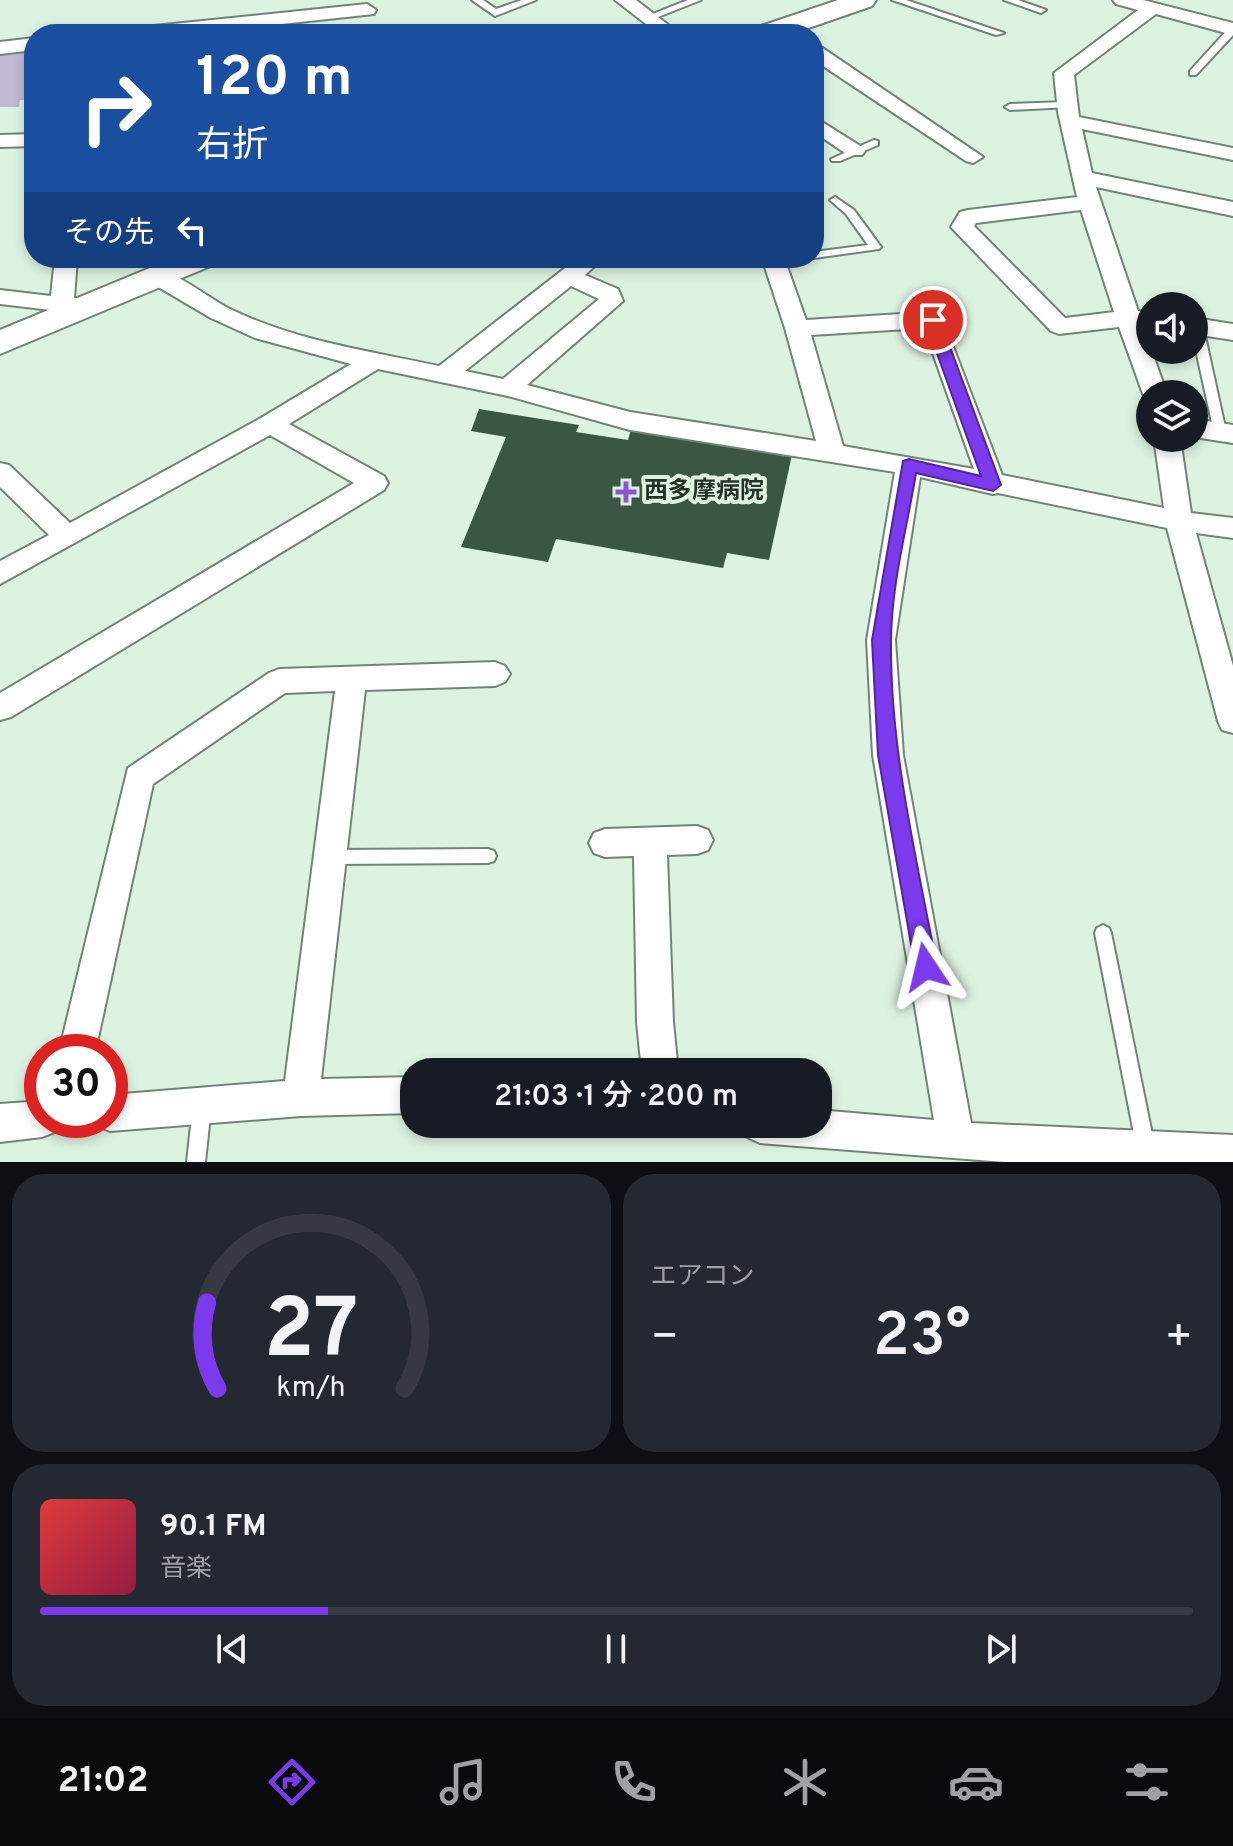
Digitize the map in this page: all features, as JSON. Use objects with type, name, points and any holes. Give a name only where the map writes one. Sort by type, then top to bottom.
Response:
[{"type":"main road","points":[[796,24],[846,2]]},
{"type":"main road","points":[[0,343],[74,305],[176,268]]},
{"type":"street","points":[[624,0],[659,24]]},
{"type":"street","points":[[1122,0],[1233,29]]},
{"type":"street","points":[[265,24],[366,5]]},
{"type":"street","points":[[1136,309],[1083,178],[1068,113],[1064,73],[1153,8]]},
{"type":"street","points":[[0,48],[24,45]]},
{"type":"street","points":[[824,58],[973,157]]},
{"type":"street","points":[[1068,113],[1233,154]]},
{"type":"street","points":[[824,130],[855,151]]},
{"type":"street","points":[[0,141],[24,140]]},
{"type":"street","points":[[1083,178],[1233,209]]},
{"type":"street","points":[[1091,202],[968,217],[962,227],[1059,326],[1136,319]]},
{"type":"street","points":[[0,297],[74,305],[68,268]]},
{"type":"street","points":[[445,374],[579,268]]},
{"type":"street","points":[[780,268],[832,452]]},
{"type":"street","points":[[156,276],[219,313],[263,333],[374,361],[508,388],[630,421],[909,465],[993,485],[1179,521],[1233,528]]},
{"type":"street","points":[[508,388],[611,301],[610,294],[569,276]]},
{"type":"street","points":[[797,328],[933,320],[993,485]]},
{"type":"street","points":[[1208,328],[1233,332]]},
{"type":"street","points":[[0,574],[270,424],[374,361]]},
{"type":"street","points":[[0,708],[375,483],[270,424]]},
{"type":"street","points":[[1169,452],[1179,521],[1233,721]]},
{"type":"street","points":[[909,465],[881,640],[888,755],[956,1141]]},
{"type":"street","points":[[0,472],[67,536]]},
{"type":"street","points":[[81,1034],[139,777],[279,681],[495,674]]},
{"type":"street","points":[[301,1098],[351,681]]},
{"type":"street","points":[[605,843],[697,840]]},
{"type":"street","points":[[650,841],[659,1058]]},
{"type":"street","points":[[128,1112],[301,1098],[400,1095]]},
{"type":"street","points":[[0,1123],[24,1121]]},
{"type":"street","points":[[832,1130],[956,1141],[1233,1154]]},
{"type":"lane","points":[[477,0],[495,13],[531,0]]},
{"type":"lane","points":[[650,17],[696,0]]},
{"type":"lane","points":[[897,0],[999,33]]},
{"type":"lane","points":[[1011,0],[1041,10]]},
{"type":"lane","points":[[1193,73],[1233,29]]},
{"type":"lane","points":[[1010,107],[1068,113]]},
{"type":"lane","points":[[824,254],[875,247],[850,212],[835,200]]},
{"type":"lane","points":[[1203,364],[1216,431]]},
{"type":"lane","points":[[331,857],[488,856]]},
{"type":"lane","points":[[1103,933],[1146,1149]]},
{"type":"lane","points":[[196,1162],[202,1106]]},
{"type":"shaded area","points":[[24,50],[24,100],[20,100],[19,107],[0,107],[0,52]]},
{"type":"building","points":[[479,409],[579,425],[576,432],[628,440],[631,429],[792,455],[769,560],[727,553],[723,568],[556,539],[548,562],[461,547],[506,437],[471,431]]},
{"type":"place","name":"西多摩病院","points":[[626,492]]},
{"type":"route","points":[[926,967],[888,755],[881,640],[889,582],[909,465],[993,485],[933,320]]}]
